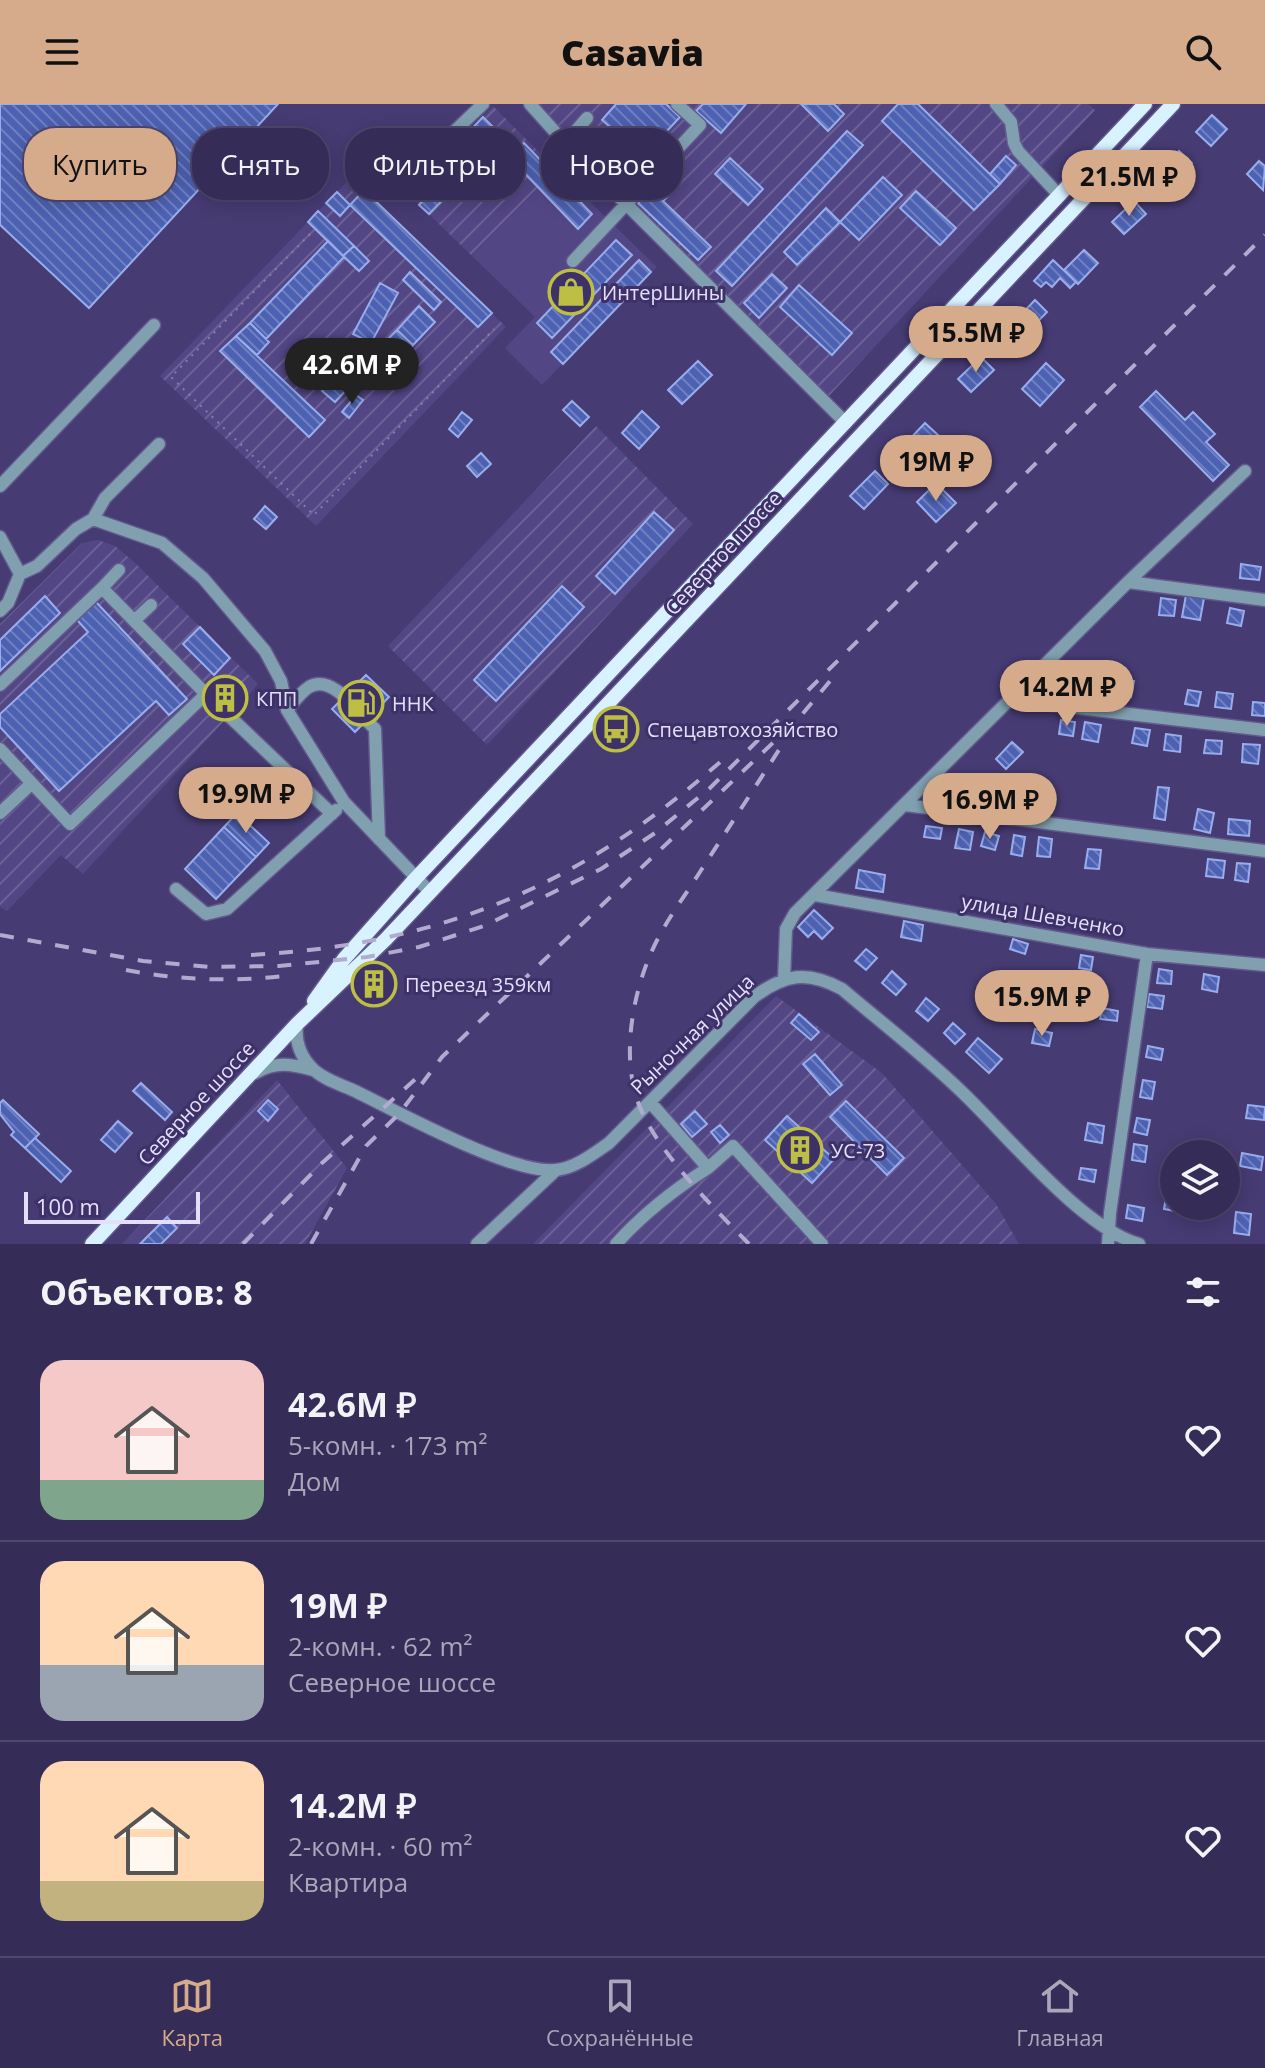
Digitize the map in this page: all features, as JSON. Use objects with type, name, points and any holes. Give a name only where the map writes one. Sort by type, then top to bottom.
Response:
[{"type":"main road","name":"Северное шоссе","points":[[297,1024],[344,959],[416,878],[1145,104]]},
{"type":"main road","name":"Северное шоссе","points":[[92,1244],[297,1024],[430,892],[1173,104]]},
{"type":"main road","points":[[1058,194],[1072,208]]},
{"type":"main road","points":[[846,423],[860,436]]},
{"type":"street","points":[[458,128],[483,104]]},
{"type":"street","points":[[530,104],[552,128]]},
{"type":"street","points":[[573,261],[700,125],[677,104]]},
{"type":"street","points":[[996,104],[1011,122],[1018,151],[1058,194]]},
{"type":"street","points":[[578,128],[587,118]]},
{"type":"street","points":[[623,200],[846,423]]},
{"type":"street","points":[[0,486],[154,325]]},
{"type":"street","points":[[0,611],[8,603],[20,574],[37,566],[76,529],[93,519],[105,498],[159,444]]},
{"type":"street","points":[[784,980],[784,940],[788,922],[1128,582],[1245,471]]},
{"type":"street","points":[[93,519],[162,543],[203,578],[265,651],[281,681],[287,710],[344,802],[430,892]]},
{"type":"street","points":[[0,537],[20,574]]},
{"type":"street","points":[[0,685],[119,570]]},
{"type":"street","points":[[1128,582],[1265,600]]},
{"type":"street","points":[[102,588],[206,694],[332,814]]},
{"type":"street","points":[[134,621],[151,605]]},
{"type":"street","points":[[287,710],[309,687],[323,684],[336,689],[375,729],[379,839]]},
{"type":"street","points":[[0,749],[70,824],[206,694]]},
{"type":"street","points":[[1011,700],[1265,730]]},
{"type":"street","points":[[0,813],[31,784]]},
{"type":"street","points":[[176,889],[206,914],[227,909],[344,802]]},
{"type":"street","points":[[905,805],[1265,851]]},
{"type":"street","name":"улица Шевченко","points":[[815,895],[1147,954],[1265,965]]},
{"type":"street","points":[[1109,1237],[1147,954]]},
{"type":"street","name":"Рыночная улица","points":[[556,1170],[585,1160],[609,1143],[754,997],[769,986],[800,976],[821,978],[842,989],[961,1090],[1109,1237],[1139,1244]]},
{"type":"street","points":[[297,1024],[297,1046],[313,1070]]},
{"type":"street","points":[[246,1079],[269,1065],[288,1063],[313,1070],[399,1114],[495,1156],[535,1168],[556,1170]]},
{"type":"street","points":[[650,1102],[708,1168]]},
{"type":"street","points":[[616,1244],[653,1209],[733,1146],[822,1244]]},
{"type":"street","points":[[477,1244],[556,1170]]},
{"type":"path","points":[[310,234],[171,377],[314,515],[494,329]]},
{"type":"shaded area","points":[[534,104],[1088,104],[1095,110],[829,396],[629,200],[683,200],[683,128],[555,128]]},
{"type":"shaded area","points":[[493,106],[515,128],[471,128]]},
{"type":"shaded area","points":[[525,138],[541,154],[541,185],[472,256],[414,200],[525,200]]},
{"type":"shaded area","points":[[345,183],[345,200],[375,200],[506,327],[316,526],[160,376]]},
{"type":"shaded area","name":"ИнтерШины","points":[[541,185],[541,200],[588,200],[657,267],[542,385],[505,348],[535,317],[472,256]]},
{"type":"shaded area","points":[[596,426],[693,524],[487,745],[388,646]]},
{"type":"shaded area","points":[[98,540],[115,546],[133,561],[258,684],[83,874],[61,855],[7,911],[0,907],[0,624],[82,543]]},
{"type":"shaded area","points":[[776,996],[882,1073],[996,1204],[1019,1244],[533,1244]]},
{"type":"shaded area","points":[[277,1080],[347,1168],[305,1244],[122,1244]]},
{"type":"building","points":[[0,104],[278,104],[256,128],[192,128],[192,197],[89,308],[0,225]]},
{"type":"building","points":[[616,104],[666,104],[680,117],[670,128],[611,128],[602,120]]},
{"type":"building","points":[[703,104],[746,104],[721,133],[696,111]]},
{"type":"building","points":[[801,104],[834,104],[844,114],[828,131]]},
{"type":"building","points":[[898,104],[918,104],[1000,184],[974,210],[882,121]]},
{"type":"building","points":[[1212,115],[1227,129],[1211,146],[1196,132]]},
{"type":"building","points":[[483,117],[494,128],[472,128]]},
{"type":"building","points":[[847,131],[863,145],[732,286],[716,271]]},
{"type":"building","points":[[525,144],[541,161],[541,190],[525,174]]},
{"type":"building","points":[[1179,151],[1192,163],[1173,183],[1160,172]]},
{"type":"building","points":[[1006,156],[1016,165],[1000,184],[990,174]]},
{"type":"building","points":[[730,158],[763,189],[748,205],[715,174]]},
{"type":"building","points":[[1259,161],[1265,166],[1263,190],[1247,174]]},
{"type":"building","points":[[883,177],[902,195],[859,240],[840,222]]},
{"type":"building","points":[[916,191],[956,228],[940,245],[900,208]]},
{"type":"building","points":[[337,192],[350,205],[340,216],[326,203]]},
{"type":"building","points":[[355,200],[374,200],[492,313],[478,327],[350,205]]},
{"type":"building","points":[[423,200],[442,200],[429,214],[419,205]]},
{"type":"building","points":[[550,200],[579,200],[592,214],[578,229]]},
{"type":"building","points":[[641,200],[664,200],[711,247],[698,260],[638,203]]},
{"type":"building","points":[[1134,201],[1146,214],[1124,234],[1112,222]]},
{"type":"building","points":[[826,208],[840,222],[797,265],[784,252]]},
{"type":"building","points":[[318,211],[354,246],[343,256],[308,222]]},
{"type":"building","points":[[616,240],[632,255],[552,338],[537,323]]},
{"type":"building","points":[[328,241],[344,257],[266,339],[250,323]]},
{"type":"building","points":[[354,246],[369,261],[359,271],[343,256]]},
{"type":"building","points":[[1084,250],[1098,263],[1078,284],[1064,270]]},
{"type":"building","points":[[639,260],[651,272],[563,364],[551,352]]},
{"type":"building","points":[[1053,260],[1076,282],[1070,288],[1060,278],[1052,287],[1046,282],[1041,287],[1034,281]]},
{"type":"building","points":[[410,272],[441,302],[434,310],[403,280]]},
{"type":"building","points":[[772,274],[787,288],[759,318],[744,303]]},
{"type":"building","points":[[380,283],[398,293],[371,343],[353,334]]},
{"type":"building","points":[[799,285],[852,333],[832,355],[780,307]]},
{"type":"building","points":[[1035,300],[1047,312],[1024,336],[1012,324]]},
{"type":"building","points":[[419,306],[435,322],[413,345],[397,330]]},
{"type":"building","points":[[250,323],[269,342],[257,355],[236,336]]},
{"type":"building","points":[[397,330],[413,345],[393,367],[376,351]]},
{"type":"building","points":[[236,336],[325,420],[309,437],[220,351]]},
{"type":"building","points":[[981,357],[994,370],[971,392],[958,379]]},
{"type":"building","points":[[698,361],[712,375],[682,404],[668,390]]},
{"type":"building","points":[[1046,363],[1064,380],[1040,406],[1022,389]]},
{"type":"building","points":[[353,364],[362,373],[335,402],[322,391],[330,382],[333,385]]},
{"type":"building","points":[[1156,391],[1185,420],[1193,412],[1215,434],[1206,442],[1229,465],[1213,481],[1140,407]]},
{"type":"building","points":[[356,395],[363,400],[349,418],[342,412]]},
{"type":"building","points":[[572,401],[589,417],[580,426],[563,410]]},
{"type":"building","points":[[642,411],[659,427],[639,449],[622,433]]},
{"type":"building","points":[[462,412],[472,420],[458,437],[449,429]]},
{"type":"building","points":[[925,423],[938,435],[919,456],[906,443]]},
{"type":"building","points":[[481,453],[491,464],[477,477],[467,466]]},
{"type":"building","points":[[875,471],[888,484],[864,509],[850,496]]},
{"type":"building","points":[[936,483],[956,503],[936,522],[917,502]]},
{"type":"building","points":[[265,506],[277,517],[266,529],[254,519]]},
{"type":"building","points":[[654,512],[674,530],[615,594],[596,576]]},
{"type":"building","points":[[1241,564],[1261,567],[1259,580],[1240,578]]},
{"type":"building","points":[[562,586],[584,607],[496,701],[474,680]]},
{"type":"building","points":[[1186,595],[1204,598],[1200,620],[1182,617]]},
{"type":"building","points":[[45,596],[60,613],[0,671],[0,640]]},
{"type":"building","points":[[1161,598],[1176,600],[1174,616],[1159,615]]},
{"type":"building","points":[[96,602],[187,699],[169,715],[156,701],[59,791],[0,727],[0,714],[88,632],[77,620]]},
{"type":"building","points":[[1230,608],[1244,611],[1241,626],[1227,623]]},
{"type":"building","points":[[200,627],[230,658],[214,675],[183,644]]},
{"type":"building","points":[[366,675],[389,697],[355,732],[332,709]]},
{"type":"building","points":[[1120,679],[1134,681],[1131,697],[1117,695]]},
{"type":"building","name":"КПП","points":[[222,685],[239,702],[229,712],[212,695]]},
{"type":"building","points":[[1188,690],[1201,692],[1198,706],[1185,704]]},
{"type":"building","points":[[1217,692],[1233,694],[1231,709],[1215,707]]},
{"type":"building","points":[[1253,702],[1265,703],[1265,716],[1252,715]]},
{"type":"building","points":[[1061,720],[1075,722],[1073,736],[1059,734]]},
{"type":"building","points":[[1085,722],[1101,725],[1098,742],[1082,739]]},
{"type":"building","points":[[1135,728],[1150,730],[1147,746],[1132,743]]},
{"type":"building","points":[[1166,734],[1181,736],[1180,752],[1164,750]]},
{"type":"building","points":[[1206,740],[1222,741],[1221,754],[1204,753]]},
{"type":"building","points":[[1012,742],[1023,752],[1006,769],[996,759]]},
{"type":"building","points":[[1243,744],[1260,745],[1258,764],[1242,762]]},
{"type":"building","points":[[1158,787],[1169,788],[1165,820],[1154,818]]},
{"type":"building","points":[[986,789],[1007,791],[1006,805],[984,802]]},
{"type":"building","points":[[1198,809],[1214,813],[1210,833],[1194,829]]},
{"type":"building","points":[[237,813],[269,843],[256,857],[224,827]]},
{"type":"building","points":[[1229,819],[1250,821],[1249,836],[1228,834]]},
{"type":"building","points":[[926,826],[942,828],[940,839],[924,837]]},
{"type":"building","points":[[224,827],[256,857],[216,899],[185,869]]},
{"type":"building","points":[[959,829],[973,832],[970,850],[955,848]]},
{"type":"building","points":[[985,832],[999,836],[995,850],[981,846]]},
{"type":"building","points":[[1014,835],[1025,837],[1022,856],[1011,854]]},
{"type":"building","points":[[1039,837],[1052,839],[1050,857],[1037,856]]},
{"type":"building","points":[[1088,849],[1101,850],[1099,869],[1085,868]]},
{"type":"building","points":[[1208,859],[1225,861],[1223,878],[1206,876]]},
{"type":"building","points":[[1237,863],[1250,864],[1248,882],[1235,880]]},
{"type":"building","points":[[859,870],[885,875],[883,892],[856,888]]},
{"type":"building","points":[[814,910],[833,928],[822,939],[814,931],[808,937],[798,927]]},
{"type":"building","points":[[904,921],[923,925],[921,941],[901,937]]},
{"type":"building","points":[[1013,939],[1028,944],[1025,954],[1010,949]]},
{"type":"building","points":[[866,949],[877,958],[866,970],[855,961]]},
{"type":"building","points":[[1081,955],[1093,957],[1091,970],[1079,968]]},
{"type":"building","points":[[1159,969],[1172,971],[1171,984],[1157,983]]},
{"type":"building","points":[[892,971],[906,984],[896,995],[882,983]]},
{"type":"building","points":[[1204,974],[1219,977],[1217,992],[1202,989]]},
{"type":"building","points":[[1149,994],[1164,996],[1162,1009],[1147,1007]]},
{"type":"building","points":[[926,998],[939,1009],[928,1021],[916,1011]]},
{"type":"building","points":[[1045,999],[1062,1003],[1059,1015],[1043,1011]]},
{"type":"building","points":[[1102,1008],[1118,1011],[1117,1021],[1100,1019]]},
{"type":"building","points":[[799,1014],[819,1032],[811,1040],[791,1023]]},
{"type":"building","points":[[953,1023],[965,1034],[955,1044],[944,1033]]},
{"type":"building","points":[[1035,1029],[1052,1033],[1049,1046],[1032,1043]]},
{"type":"building","points":[[978,1038],[1002,1059],[989,1073],[966,1052]]},
{"type":"building","points":[[1148,1046],[1163,1049],[1161,1060],[1146,1057]]},
{"type":"building","points":[[815,1054],[842,1085],[830,1095],[803,1064]]},
{"type":"building","points":[[1143,1080],[1155,1082],[1152,1099],[1140,1097]]},
{"type":"building","points":[[141,1083],[172,1112],[165,1120],[133,1091]]},
{"type":"building","points":[[3,1100],[39,1134],[25,1148],[11,1135],[14,1132],[0,1114]]},
{"type":"building","points":[[268,1100],[278,1109],[268,1121],[258,1111]]},
{"type":"building","points":[[846,1101],[904,1158],[887,1175],[830,1117]]},
{"type":"building","points":[[1248,1105],[1265,1107],[1264,1120],[1246,1118]]},
{"type":"building","points":[[695,1111],[707,1124],[692,1137],[681,1124]]},
{"type":"building","name":"УС-73","points":[[787,1116],[834,1159],[812,1183],[765,1140]]},
{"type":"building","points":[[1137,1118],[1150,1120],[1147,1135],[1134,1132]]},
{"type":"building","points":[[118,1121],[132,1133],[115,1152],[101,1140]]},
{"type":"building","points":[[1088,1123],[1104,1126],[1102,1143],[1085,1140]]},
{"type":"building","points":[[720,1125],[729,1135],[720,1143],[711,1132]]},
{"type":"building","points":[[35,1138],[71,1171],[61,1182],[25,1148]]},
{"type":"building","points":[[1134,1144],[1147,1146],[1145,1162],[1132,1160]]},
{"type":"building","points":[[1242,1153],[1263,1157],[1261,1170],[1240,1166]]},
{"type":"building","points":[[1081,1168],[1096,1170],[1094,1182],[1079,1179]]},
{"type":"building","points":[[1128,1205],[1144,1208],[1142,1221],[1126,1218]]},
{"type":"building","points":[[1240,1213],[1251,1214],[1249,1235],[1234,1233],[1235,1220],[1240,1220]]},
{"type":"building","points":[[167,1217],[177,1228],[161,1244],[140,1244]]},
{"type":"railway","points":[[0,935],[143,961],[209,967],[279,966],[367,957],[419,947],[484,926],[601,869],[655,833],[710,788],[1265,235]]},
{"type":"railway","points":[[311,1244],[366,1146],[399,1114],[442,1057],[799,718],[831,680]]},
{"type":"railway","points":[[749,1244],[691,1182],[651,1130],[635,1094],[631,1074],[631,1032],[638,991],[656,943],[784,742]]},
{"type":"railway","points":[[251,955],[321,949],[387,937],[449,921],[507,900],[564,873],[619,840],[727,756]]},
{"type":"railway","points":[[126,970],[205,979],[285,976]]},
{"type":"railway","points":[[243,1244],[322,1163],[420,1075]]},
{"type":"place","name":"ИнтерШины","points":[[571,292]]},
{"type":"place","name":"КПП","points":[[225,698]]},
{"type":"place","name":"ННК","points":[[361,703]]},
{"type":"place","name":"Спецавтохозяйство","points":[[616,729]]},
{"type":"place","name":"Переезд 359км","points":[[374,984]]},
{"type":"place","name":"УС-73","points":[[800,1150]]}]
